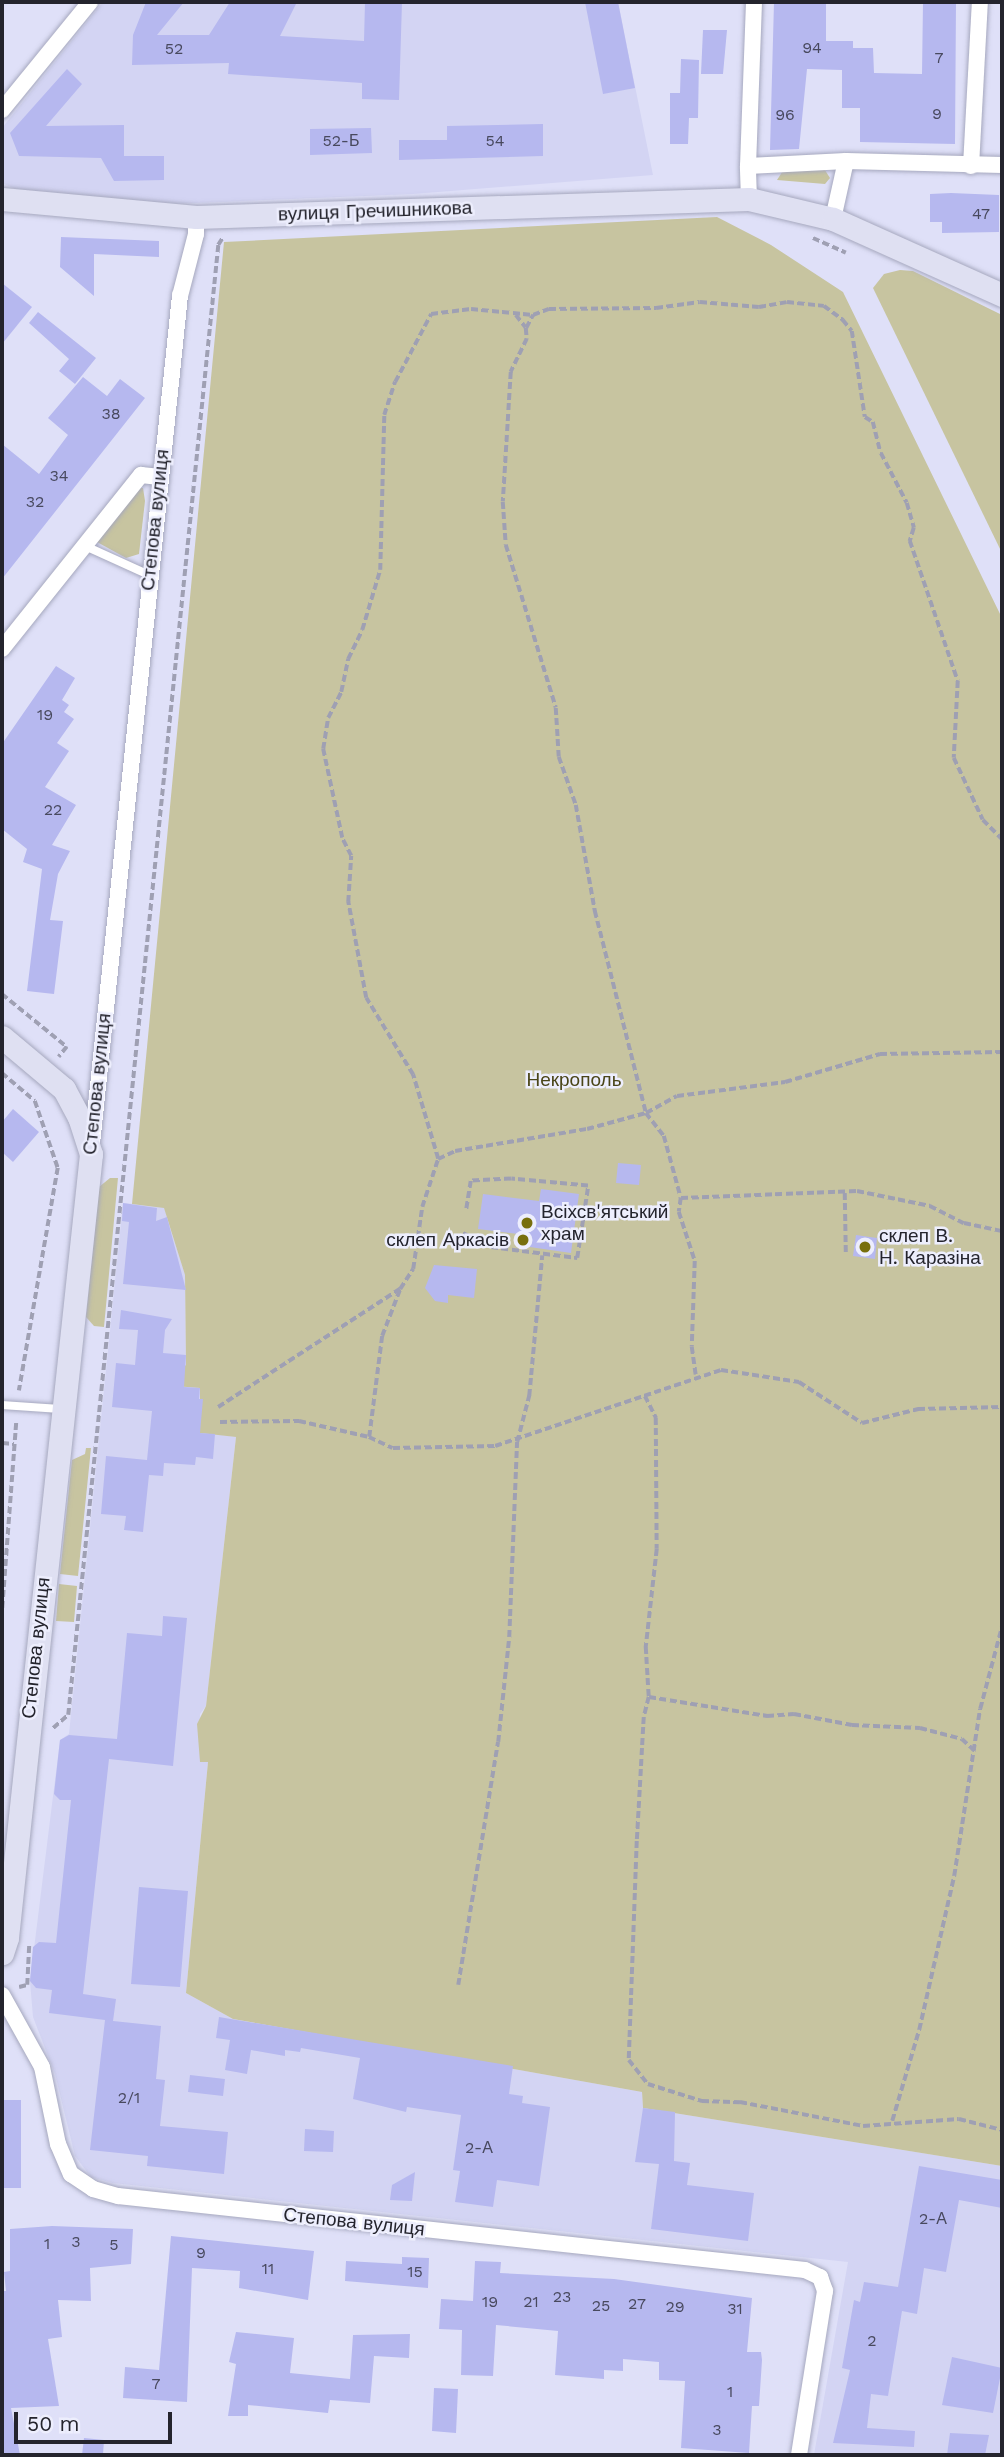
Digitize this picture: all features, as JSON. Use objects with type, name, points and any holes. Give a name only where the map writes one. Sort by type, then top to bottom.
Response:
[{"type":"main road","name":"вулиця Гречишникова","points":[[2,199],[196,217],[749,199],[833,219],[1002,295]]},
{"type":"main road","points":[[2,1037],[64,1089],[79,1117],[91,1154]]},
{"type":"main road","name":"Степова вулиця","points":[[2,1953],[7,1938],[60,1409],[91,1154]]},
{"type":"street","points":[[2,110],[90,2]]},
{"type":"street","points":[[749,199],[754,2]]},
{"type":"street","points":[[971,166],[980,2]]},
{"type":"street","points":[[748,166],[846,161],[1002,165]]},
{"type":"street","points":[[833,219],[846,161]]},
{"type":"street","name":"Степова вулиця","points":[[91,1154],[180,296],[196,234],[196,217]]},
{"type":"street","points":[[2,649],[141,475],[160,477]]},
{"type":"street","name":"Степова вулиця","points":[[5,1998],[42,2067],[58,2144],[71,2174],[93,2189],[131,2198],[805,2270],[820,2277],[825,2291],[799,2455]]},
{"type":"lane","points":[[83,545],[149,575]]},
{"type":"lane","points":[[2,1405],[60,1409]]},
{"type":"path","points":[[52,1740],[53,1726],[68,1715],[218,245],[223,237],[234,234]]},
{"type":"path","points":[[811,237],[846,253]]},
{"type":"path","points":[[369,1437],[382,1336],[400,1289],[413,1269],[422,1207],[438,1159],[413,1075],[366,998],[348,902],[351,856],[342,838],[323,749],[348,659],[358,642],[379,579],[384,530],[384,415],[395,382],[431,314],[471,309],[533,315],[549,309],[656,308],[700,302],[759,307],[787,302],[824,306],[843,320],[852,331],[865,417],[873,422],[881,453],[907,503],[914,528],[909,541],[958,681],[954,758],[983,820],[1002,839]]},
{"type":"path","points":[[516,315],[526,328]]},
{"type":"path","points":[[533,315],[526,328],[526,346],[511,373],[503,502],[506,545],[556,708],[559,757],[576,805],[595,912],[646,1113],[664,1136],[681,1198],[679,1212],[695,1261],[692,1347],[696,1375]]},
{"type":"path","points":[[438,1159],[455,1151],[587,1129],[646,1113],[677,1096],[785,1082],[880,1054],[1002,1052]]},
{"type":"path","points":[[2,1073],[35,1101],[58,1167],[17,1406],[2,1608]]},
{"type":"path","points":[[463,1233],[491,1247],[541,1256],[577,1258],[588,1186],[511,1179],[471,1181],[467,1211]]},
{"type":"path","points":[[681,1198],[769,1191],[845,1193],[910,1201],[964,1223],[1002,1231]]},
{"type":"path","points":[[845,1193],[846,1253]]},
{"type":"path","points":[[458,1985],[498,1742],[509,1637],[517,1442],[528,1396],[541,1256]]},
{"type":"path","points":[[218,1407],[400,1289]]},
{"type":"path","points":[[220,1422],[299,1421],[369,1437],[393,1448],[447,1450],[517,1442],[558,1422],[645,1396],[696,1375],[741,1370],[789,1379],[862,1423],[918,1409],[1002,1407]]},
{"type":"path","points":[[645,1396],[656,1418],[658,1500],[646,1647],[649,1697],[644,1717],[637,1841],[629,2060],[648,2084],[702,2101],[740,2102],[863,2126],[959,2119],[1002,2130]]},
{"type":"path","points":[[2,1443],[14,1444]]},
{"type":"path","points":[[892,2122],[938,1948],[976,1752],[980,1709],[1002,1626]]},
{"type":"path","points":[[649,1697],[767,1716],[794,1714],[852,1726],[920,1728],[962,1740],[976,1752]]},
{"type":"path","points":[[5,1998],[15,1987],[27,1985],[31,1932]]},
{"type":"shaded area","points":[[103,2],[618,2],[653,175],[413,194],[172,204],[18,190],[2,183],[2,128]]},
{"type":"shaded area","points":[[123,1203],[164,1207],[185,1275],[186,1365],[203,1399],[200,1432],[236,1437],[206,1706],[200,1714],[200,1762],[208,1762],[186,1993],[233,2019],[642,2092],[643,2108],[1002,2166],[1002,2455],[814,2455],[848,2262],[113,2183],[91,2177],[75,2156],[55,2074],[33,2017],[30,1981],[60,1740],[69,1734]]},
{"type":"green space","points":[[823,167],[830,178],[825,184],[777,180],[784,169]]},
{"type":"green space","name":"Некрополь","points":[[717,217],[771,245],[843,292],[1002,618],[1002,2166],[643,2108],[642,2092],[233,2019],[186,1993],[208,1762],[200,1762],[197,1724],[206,1706],[236,1437],[200,1433],[200,1388],[162,1385],[186,1365],[185,1275],[164,1208],[132,1204],[224,242]]},
{"type":"green space","points":[[900,270],[913,271],[1002,315],[1002,553],[873,288],[884,274]]},
{"type":"green space","points":[[139,488],[143,488],[145,501],[139,554],[126,558],[97,542]]},
{"type":"green space","points":[[110,1178],[118,1178],[104,1327],[94,1326],[86,1317],[99,1187]]},
{"type":"green space","points":[[86,1448],[91,1448],[78,1576],[60,1574],[72,1460],[85,1454]]},
{"type":"green space","points":[[59,1584],[77,1586],[74,1622],[56,1621]]},
{"type":"building","points":[[146,2],[184,2],[157,35],[209,35],[230,2],[297,2],[280,36],[364,41],[365,2],[402,2],[399,100],[362,99],[362,83],[228,74],[229,63],[132,65],[133,35]]},
{"type":"building","points":[[585,2],[618,2],[635,88],[603,94]]},
{"type":"building","points":[[774,2],[826,2],[826,41],[853,41],[853,48],[873,48],[874,73],[922,74],[923,2],[956,2],[955,144],[860,142],[860,108],[842,108],[842,70],[807,69],[799,149],[770,150]]},
{"type":"building","points":[[703,30],[727,30],[723,74],[701,74]]},
{"type":"building","points":[[681,59],[699,60],[698,118],[689,118],[688,144],[670,144],[670,93],[680,93]]},
{"type":"building","points":[[67,69],[82,84],[46,126],[124,125],[124,156],[164,156],[164,180],[114,181],[101,158],[19,156],[10,133]]},
{"type":"building","points":[[543,124],[543,156],[399,160],[399,140],[447,140],[447,126]]},
{"type":"building","points":[[371,128],[372,153],[310,155],[310,129]]},
{"type":"building","points":[[930,194],[999,195],[999,232],[942,233],[942,222],[930,222]]},
{"type":"building","points":[[61,237],[159,241],[159,257],[94,254],[94,296],[60,267]]},
{"type":"building","points":[[2,283],[32,307],[2,344]]},
{"type":"building","points":[[38,312],[96,358],[75,384],[59,371],[69,359],[29,323]]},
{"type":"building","points":[[83,377],[107,396],[120,379],[145,398],[2,579],[2,444],[39,474],[68,435],[48,418]]},
{"type":"building","points":[[56,666],[75,678],[62,700],[69,705],[64,712],[74,719],[57,743],[69,751],[45,787],[76,805],[52,845],[70,851],[58,874],[50,920],[63,921],[54,994],[27,991],[42,869],[23,862],[27,849],[2,829],[2,744]]},
{"type":"building","points":[[13,1109],[39,1132],[13,1162],[2,1152],[2,1122]]},
{"type":"building","points":[[618,1163],[641,1165],[639,1185],[616,1183]]},
{"type":"building","name":"Всіхсв'ятський храм","points":[[541,1189],[579,1194],[571,1253],[516,1245],[518,1234],[478,1229],[483,1194],[539,1201]]},
{"type":"building","points":[[123,1203],[157,1208],[156,1221],[167,1217],[186,1290],[123,1284],[129,1222],[122,1221]]},
{"type":"building","name":"склеп В. Н. Каразіна","points":[[856,1235],[877,1238],[875,1259],[853,1256]]},
{"type":"building","points":[[434,1265],[477,1269],[474,1298],[448,1295],[448,1303],[435,1301],[425,1288]]},
{"type":"building","points":[[121,1310],[172,1319],[165,1330],[163,1353],[186,1355],[184,1387],[200,1388],[199,1399],[203,1399],[200,1433],[215,1434],[213,1459],[196,1457],[195,1465],[164,1463],[163,1476],[149,1475],[143,1532],[124,1530],[126,1516],[101,1514],[106,1456],[147,1460],[152,1411],[112,1407],[116,1363],[135,1365],[138,1330],[119,1329]]},
{"type":"building","points":[[163,1616],[187,1618],[173,1766],[109,1759],[83,1994],[116,1999],[113,2021],[161,2026],[156,2079],[165,2080],[160,2126],[228,2132],[224,2174],[147,2166],[148,2156],[90,2150],[105,2020],[49,2013],[52,1990],[36,1988],[30,1981],[33,1947],[39,1942],[56,1943],[71,1800],[60,1800],[54,1794],[60,1740],[69,1735],[117,1739],[127,1633],[162,1636]]},
{"type":"building","points":[[139,1887],[188,1891],[180,1987],[131,1984]]},
{"type":"building","points":[[219,2017],[513,2066],[509,2094],[523,2096],[522,2103],[550,2107],[539,2186],[497,2180],[493,2207],[455,2202],[460,2171],[453,2170],[461,2115],[407,2107],[406,2112],[353,2099],[360,2058],[301,2048],[300,2052],[285,2050],[285,2056],[251,2050],[247,2074],[225,2070],[230,2040],[216,2038]]},
{"type":"building","points":[[190,2075],[225,2079],[223,2096],[188,2092]]},
{"type":"building","points":[[2,2100],[21,2100],[21,2188],[2,2188]]},
{"type":"building","points":[[643,2108],[675,2112],[674,2161],[690,2163],[687,2185],[754,2193],[748,2241],[651,2229],[659,2164],[635,2162]]},
{"type":"building","points":[[305,2129],[334,2131],[333,2152],[304,2151]]},
{"type":"building","points":[[919,2166],[1002,2180],[1002,2208],[959,2200],[946,2272],[924,2268],[917,2314],[902,2311],[888,2396],[871,2394],[867,2428],[915,2431],[914,2447],[833,2443],[850,2370],[842,2368],[854,2300],[860,2302],[864,2282],[898,2287]]},
{"type":"building","points":[[415,2172],[412,2201],[390,2200],[392,2185]]},
{"type":"building","points":[[52,2226],[133,2229],[131,2264],[90,2268],[91,2301],[58,2300],[62,2337],[48,2339],[59,2406],[11,2408],[20,2455],[2,2455],[2,2291],[6,2291],[4,2272],[10,2271],[10,2229]]},
{"type":"building","points":[[171,2236],[314,2251],[308,2300],[239,2288],[240,2271],[192,2268],[187,2402],[123,2398],[125,2367],[159,2370]]},
{"type":"building","points":[[402,2257],[429,2258],[428,2288],[345,2281],[346,2261],[402,2264]]},
{"type":"building","points":[[475,2261],[501,2262],[500,2273],[614,2279],[752,2298],[747,2352],[761,2352],[762,2360],[759,2406],[752,2406],[749,2453],[681,2448],[685,2381],[659,2380],[659,2362],[623,2359],[623,2371],[604,2370],[604,2379],[555,2375],[558,2331],[496,2325],[493,2376],[461,2375],[462,2330],[439,2329],[441,2299],[473,2301]]},
{"type":"building","points":[[236,2332],[294,2338],[290,2373],[350,2379],[353,2335],[410,2334],[409,2358],[374,2356],[370,2403],[330,2400],[328,2413],[248,2405],[248,2416],[228,2416],[236,2364],[229,2362]]},
{"type":"building","points":[[952,2357],[1002,2368],[993,2413],[942,2405]]},
{"type":"building","points":[[434,2388],[458,2389],[456,2433],[432,2431]]},
{"type":"building","points":[[950,2433],[989,2435],[985,2455],[947,2455]]},
{"type":"building","points":[[84,2438],[104,2440],[103,2455],[82,2455]]},
{"type":"place","name":"Всіхсв'ятський храм","points":[[527,1223]]},
{"type":"place","name":"склеп Аркасів","points":[[523,1240]]},
{"type":"place","name":"склеп В. Н. Каразіна","points":[[865,1247]]}]
